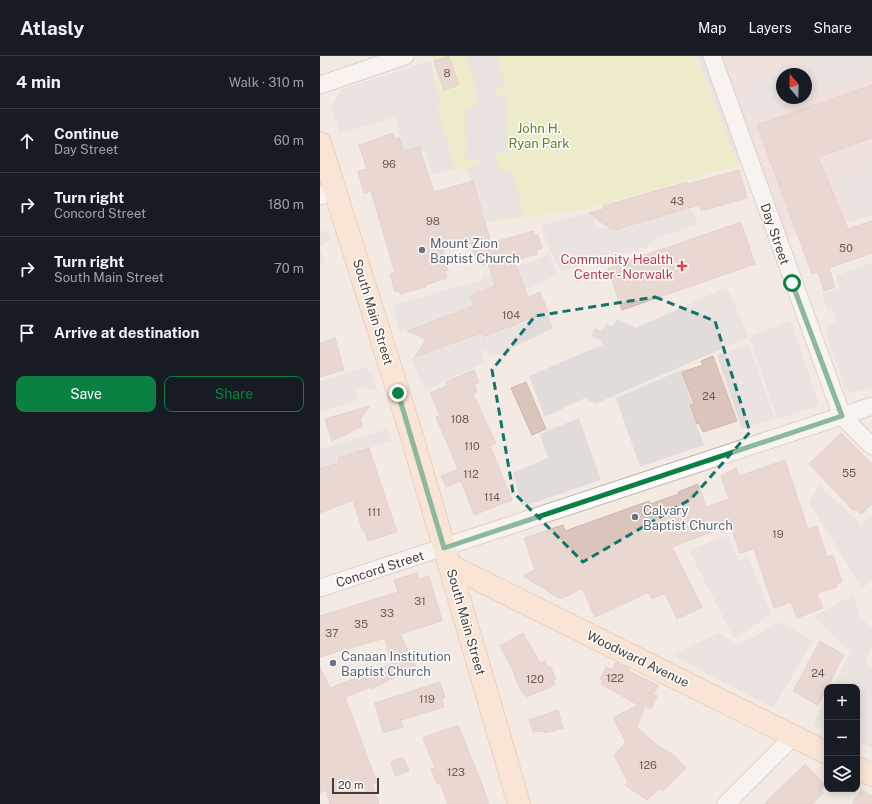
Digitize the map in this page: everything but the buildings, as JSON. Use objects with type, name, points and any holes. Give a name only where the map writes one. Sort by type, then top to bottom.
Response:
[{"type":"main road","name":"South Main Street","points":[[320,143],[328,194],[408,423],[519,804]]},
{"type":"main road","name":"Woodward Avenue","points":[[447,557],[824,751]]},
{"type":"main road","points":[[860,769],[872,775]]},
{"type":"street","points":[[320,85],[405,56]]},
{"type":"street","name":"Day Street","points":[[712,56],[842,416],[872,446]]},
{"type":"street","name":"Concord Street","points":[[320,588],[447,557],[872,406]]},
{"type":"street","points":[[726,804],[794,736]]},
{"type":"highlighted area","points":[[655,297],[715,321],[750,432],[691,499],[583,562],[513,492],[492,370],[535,316]]},
{"type":"shaded area","points":[[465,56],[497,56],[506,87],[493,91],[496,96],[507,94],[509,153],[499,153],[496,157],[499,171],[512,170],[524,215],[487,222],[466,169],[478,165],[480,158],[466,159],[465,107],[474,107],[477,103],[474,83]]},
{"type":"shaded area","points":[[697,56],[705,56],[745,162],[738,165]]},
{"type":"shaded area","points":[[718,56],[872,56],[872,216],[785,239]]},
{"type":"shaded area","points":[[804,56],[872,56],[872,74],[812,95],[812,68],[808,68]]},
{"type":"shaded area","points":[[431,61],[440,100],[438,110],[455,169],[432,174],[425,152],[405,154],[395,117],[340,134],[331,106],[342,89]]},
{"type":"shaded area","points":[[793,64],[795,68],[782,68]]},
{"type":"shaded area","points":[[776,70],[776,104],[787,104],[743,120],[736,98],[753,92],[748,81]]},
{"type":"shaded area","points":[[872,164],[872,213],[851,219],[837,177]]},
{"type":"shaded area","points":[[691,209],[698,224],[654,239],[652,245],[614,257],[612,253],[561,271],[546,242],[542,225],[592,212],[597,227],[614,230]]},
{"type":"shaded area","points":[[328,230],[331,240],[321,245],[320,249],[320,232]]},
{"type":"shaded area","points":[[320,249],[325,263],[320,265]]},
{"type":"shaded area","points":[[549,254],[558,275],[525,290],[520,277],[471,296],[474,307],[400,332],[393,305],[482,280],[481,276],[530,263]]},
{"type":"shaded area","points":[[872,263],[872,308],[842,319],[872,309],[872,387],[853,393],[845,388],[826,333],[826,325],[836,321],[832,310],[828,310],[822,294],[838,289],[839,286],[835,276]]},
{"type":"shaded area","points":[[727,287],[749,337],[595,404],[585,398],[545,417],[529,376],[602,345],[602,341],[592,336],[595,328],[602,331],[606,323],[613,326],[617,319],[636,328]]},
{"type":"shaded area","points":[[548,314],[553,328],[493,357],[483,350],[481,351],[485,362],[425,391],[411,359],[480,334],[482,338]]},
{"type":"shaded area","points":[[790,321],[819,402],[818,406],[777,419],[750,340],[753,335]]},
{"type":"shaded area","points":[[749,344],[775,419],[742,429],[717,355]]},
{"type":"shaded area","points":[[367,367],[368,372],[372,373],[377,390],[356,386],[355,389],[358,400],[320,412],[320,381]]},
{"type":"shaded area","points":[[681,370],[692,403],[689,405],[704,445],[640,467],[616,398]]},
{"type":"shaded area","points":[[579,418],[601,480],[522,507],[513,473],[548,458],[540,434]]},
{"type":"shaded area","points":[[388,429],[392,441],[341,457],[342,462],[320,469],[320,449]]},
{"type":"shaded area","points":[[819,485],[861,524],[872,515],[872,580],[862,589],[809,502]]},
{"type":"shaded area","points":[[728,535],[738,561],[748,557],[771,614],[734,639],[689,550]]},
{"type":"shaded area","points":[[853,595],[861,618],[872,628],[872,647],[865,660],[872,669],[872,747],[860,742],[860,684],[834,684],[851,652],[814,616]]},
{"type":"shaded area","points":[[780,622],[813,641],[773,708],[672,655],[719,633],[738,645]]},
{"type":"shaded area","points":[[824,703],[824,729],[812,725]]},
{"type":"green space","name":"John H. Ryan Park","points":[[433,56],[696,56],[738,165],[587,209],[487,222],[466,169],[455,169],[438,110],[440,100]]},
{"type":"place","name":"Mount Zion Baptist Church","points":[[422,250]]},
{"type":"place","name":"Community Health Center - Norwalk","points":[[682,266]]},
{"type":"place","name":"Calvary Baptist Church","points":[[635,517]]},
{"type":"place","name":"Canaan Institution Baptist Church","points":[[333,663]]},
{"type":"route","points":[[398,393],[444,548],[842,416],[792,283]]}]
